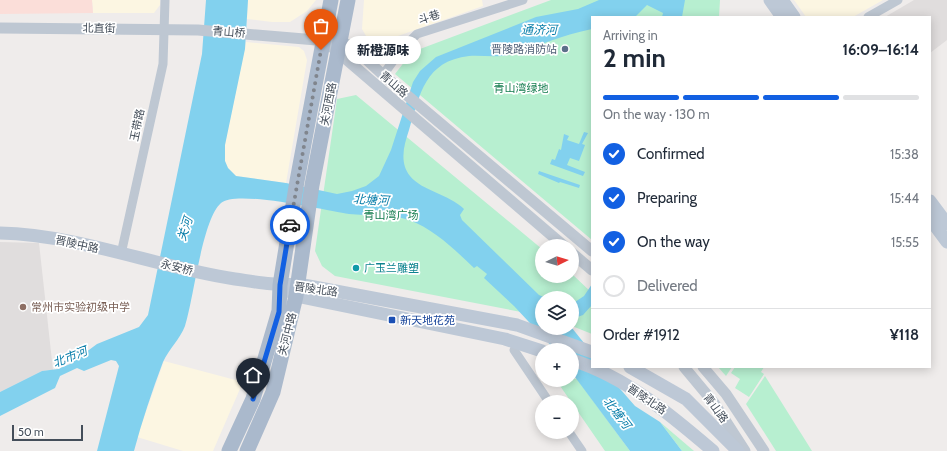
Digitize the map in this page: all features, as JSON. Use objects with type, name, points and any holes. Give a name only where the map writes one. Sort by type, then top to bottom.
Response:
[{"type":"main road","name":"关河西路","points":[[293,209],[330,0]]},
{"type":"main road","name":"关河西路","points":[[308,211],[348,0]]},
{"type":"main road","points":[[770,0],[781,16]]},
{"type":"main road","points":[[782,0],[793,16]]},
{"type":"main road","points":[[931,202],[947,224]]},
{"type":"main road","name":"关河中路","points":[[229,451],[253,399],[279,312],[280,285],[293,209]]},
{"type":"main road","name":"关河中路","points":[[247,451],[273,392],[297,290],[308,211]]},
{"type":"main road","points":[[931,220],[947,242]]},
{"type":"main road","name":"晋陵中路","points":[[0,233],[32,234],[153,261]]},
{"type":"main road","name":"永安桥","points":[[153,261],[200,273],[280,285]]},
{"type":"main road","name":"晋陵北路","points":[[280,285],[358,309],[505,339],[535,349]]},
{"type":"main road","name":"晋陵北路","points":[[297,290],[517,325],[591,352]]},
{"type":"main road","points":[[358,309],[387,324],[514,350],[535,356]]},
{"type":"main road","name":"晋陵北路","points":[[579,363],[619,380],[676,419],[713,451]]},
{"type":"main road","name":"晋陵北路","points":[[632,368],[686,399],[738,451]]},
{"type":"main road","points":[[579,371],[592,376],[629,395],[674,426],[702,451]]},
{"type":"street","name":"玉带路","points":[[121,254],[163,64],[165,0]]},
{"type":"street","points":[[489,0],[492,10]]},
{"type":"street","name":"斗巷","points":[[383,75],[402,50],[417,34],[523,0]]},
{"type":"street","points":[[870,16],[898,0]]},
{"type":"street","name":"北直街","points":[[0,28],[198,30]]},
{"type":"street","name":"青山桥","points":[[198,30],[323,40]]},
{"type":"street","name":"青山路","points":[[323,40],[339,46],[399,96],[420,106],[591,249]]},
{"type":"street","name":"青山路","points":[[339,46],[352,46],[383,75],[415,117],[556,239]]},
{"type":"street","points":[[579,259],[591,269]]},
{"type":"street","points":[[514,350],[544,395]]},
{"type":"street","name":"青山路","points":[[685,368],[714,403],[746,451]]},
{"type":"street","name":"青山路","points":[[705,368],[726,394],[764,451]]},
{"type":"street","points":[[574,439],[582,451]]},
{"type":"shaded area","points":[[0,0],[92,0],[93,13],[0,14]]},
{"type":"shaded area","points":[[92,0],[160,0],[160,5],[154,13],[93,13]]},
{"type":"shaded area","points":[[248,0],[316,0],[307,11],[290,22],[272,22],[247,19]]},
{"type":"shaded area","points":[[364,0],[482,0],[483,6],[398,36],[387,49],[379,51],[369,41],[362,29]]},
{"type":"shaded area","points":[[794,0],[883,0],[855,16],[805,16]]},
{"type":"shaded area","points":[[914,0],[947,0],[947,40],[931,52],[931,16],[887,16]]},
{"type":"shaded area","points":[[246,42],[299,47],[304,51],[307,60],[286,183],[236,176],[228,168],[225,161],[225,145]]},
{"type":"shaded area","name":"常州市实验初级中学","points":[[0,242],[39,243],[53,370],[42,371],[0,392]]},
{"type":"shaded area","points":[[164,361],[243,382],[213,451],[183,451],[137,437]]},
{"type":"green space","name":"青山湾绿地","points":[[551,0],[720,0],[719,16],[591,16],[591,239],[395,74],[412,52]]},
{"type":"green space","name":"青山湾广场","points":[[356,95],[535,243],[535,283],[579,283],[579,281],[591,292],[591,334],[579,329],[579,291],[535,291],[535,315],[335,276],[322,266],[315,251],[337,99]]},
{"type":"green space","points":[[719,368],[731,368],[726,376]]},
{"type":"green space","points":[[734,368],[763,368],[761,372],[764,374],[749,397],[735,388],[740,379],[731,373]]},
{"type":"green space","points":[[765,376],[812,451],[776,451],[746,404]]},
{"type":"green space","points":[[579,382],[630,451],[605,451],[579,413],[579,395],[566,395],[561,387],[579,387]]},
{"type":"green space","points":[[660,422],[694,451],[682,451]]},
{"type":"water","points":[[206,0],[248,0],[245,49],[225,145],[225,161],[228,168],[236,176],[286,183],[337,194],[366,186],[379,176],[391,150],[413,82],[420,71],[436,57],[536,17],[578,9],[599,0],[685,0],[682,16],[662,16],[663,13],[647,5],[636,16],[591,16],[591,29],[560,37],[508,55],[469,56],[454,59],[434,72],[421,92],[404,147],[404,165],[410,176],[415,181],[458,204],[464,209],[460,215],[462,220],[535,291],[535,329],[514,306],[484,278],[487,274],[477,266],[474,268],[436,234],[409,220],[394,217],[349,214],[282,202],[244,198],[230,199],[221,203],[214,212],[209,225],[199,260],[185,326],[163,362],[147,406],[134,451],[97,451],[119,366],[116,361],[111,360],[84,371],[77,368],[60,376],[55,388],[0,416],[0,392],[42,371],[58,369],[70,364],[97,344],[139,327],[148,315],[202,54]]},
{"type":"water","points":[[584,132],[588,133],[582,144],[585,145],[579,161],[570,158],[567,165],[585,172],[583,176],[550,164],[552,159],[555,160],[559,149],[561,150],[564,134],[569,136],[567,140],[579,144]]},
{"type":"water","points":[[539,171],[580,185],[579,188],[560,182],[559,183],[538,174]]},
{"type":"water","points":[[591,286],[591,306],[583,315],[579,316],[579,299],[584,296]]},
{"type":"water","name":"北塘河","points":[[541,335],[578,335],[591,352],[591,368],[602,368],[635,406],[660,422],[682,451],[630,451],[579,382],[579,343],[548,343]]},
{"type":"way so far","points":[[290,225],[321,50]]},
{"type":"place","name":"晋陵路消防站","points":[[565,49]]},
{"type":"place","name":"新橙源味","points":[[321,50]]},
{"type":"place","name":"广玉兰雕塑","points":[[356,268]]},
{"type":"place","name":"常州市实验初级中学","points":[[23,307]]},
{"type":"place","name":"新天地花苑","points":[[392,320]]},
{"type":"route","points":[[253,399],[279,312],[280,285],[290,225]]},
{"type":"water label","name":"通济河","points":[[539,30]]},
{"type":"water label","name":"关河","points":[[185,229]]},
{"type":"water label","name":"北市河","points":[[70,357]]}]
